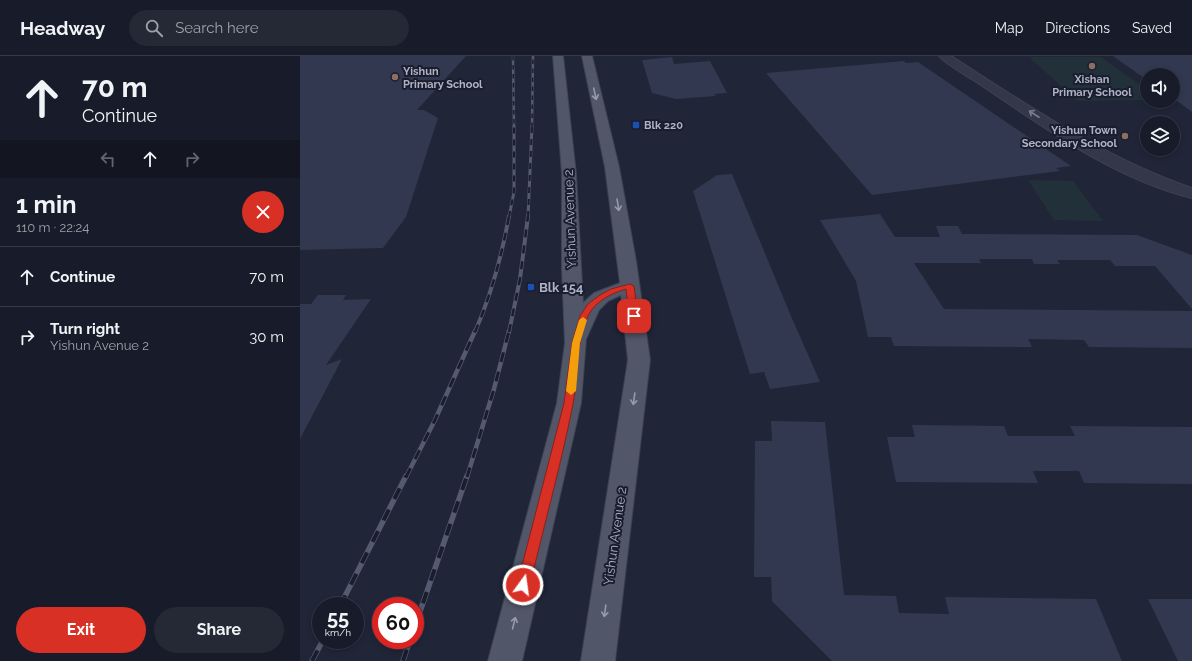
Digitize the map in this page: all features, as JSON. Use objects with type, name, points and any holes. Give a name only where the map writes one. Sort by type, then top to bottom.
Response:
[{"type":"main road","name":"Yishun Avenue 2","points":[[504,661],[569,403],[576,343],[571,269],[569,174],[558,56]]},
{"type":"main road","name":"Yishun Avenue 2","points":[[587,56],[612,167],[630,286],[639,360],[598,661]]},
{"type":"main road","points":[[576,343],[590,306],[614,290],[630,286]]},
{"type":"street","points":[[944,56],[1067,135],[1133,171],[1192,194]]},
{"type":"street","points":[[959,56],[1081,132],[1145,167],[1192,184]]},
{"type":"shaded area","points":[[1029,57],[1101,57],[1140,85],[1140,100],[1078,101]]},
{"type":"shaded area","points":[[1028,180],[1073,181],[1103,221],[1054,220]]},
{"type":"building","points":[[300,56],[466,56],[417,110],[424,110],[438,118],[406,217],[383,248],[300,250]]},
{"type":"building","points":[[1113,56],[1192,56],[1192,112],[1180,103],[1180,68],[1140,68],[1140,75]]},
{"type":"building","points":[[672,57],[674,64],[710,61],[727,93],[714,94],[716,96],[676,99],[652,93],[642,60]]},
{"type":"building","points":[[904,61],[906,63],[918,62],[1071,166],[1056,168],[1060,171],[872,195],[766,73]]},
{"type":"building","points":[[732,174],[820,382],[770,389],[764,372],[750,374],[693,191],[717,175]]},
{"type":"building","points":[[880,214],[895,237],[940,237],[936,226],[958,226],[962,234],[1137,235],[1192,255],[1192,309],[1155,266],[1115,266],[1110,260],[1057,260],[1060,264],[1034,264],[1032,259],[979,259],[981,263],[914,263],[944,309],[1192,311],[1192,348],[1089,347],[1084,340],[1028,339],[1032,347],[894,346],[891,337],[868,337],[856,281],[820,220]]},
{"type":"building","points":[[318,295],[346,295],[343,300],[371,299],[326,365],[342,359],[300,439],[300,304],[311,304]]},
{"type":"building","points":[[771,421],[825,422],[844,595],[896,596],[899,613],[949,614],[945,597],[1096,599],[1122,661],[832,661],[772,601],[771,577],[754,577],[755,441],[772,441]]},
{"type":"building","points":[[912,425],[1004,426],[1008,436],[1075,436],[1070,426],[1192,427],[1192,484],[1084,483],[1079,471],[1033,471],[1038,483],[896,482],[887,437],[915,437]]},
{"type":"building","points":[[1148,599],[1192,599],[1192,661],[1178,661]]},
{"type":"railway","points":[[513,56],[514,127]]},
{"type":"railway","points":[[532,127],[533,56]]},
{"type":"railway","points":[[528,217],[532,126]]},
{"type":"railway","points":[[509,217],[514,192],[514,127]]},
{"type":"railway","points":[[475,332],[495,275],[509,216]]},
{"type":"railway","points":[[509,332],[520,279],[528,216]]},
{"type":"railway","points":[[406,477],[435,420],[475,331]]},
{"type":"railway","points":[[467,477],[494,389],[509,331]]},
{"type":"railway","points":[[345,597],[406,476]]},
{"type":"railway","points":[[424,600],[467,476]]},
{"type":"railway","points":[[312,661],[318,649]]},
{"type":"railway","points":[[403,661],[407,649]]},
{"type":"slow traffic","points":[[571,391],[576,343],[583,320]]},
{"type":"place","name":"Xishan Primary School","points":[[1092,66]]},
{"type":"place","name":"Yishun Primary School","points":[[395,77]]},
{"type":"place","name":"Blk 220","points":[[636,125]]},
{"type":"place","name":"Yishun Town Secondary School","points":[[1125,136]]},
{"type":"place","name":"Blk 154","points":[[531,287]]},
{"type":"route","points":[[523,585],[569,403],[576,343],[585,316],[590,306],[603,297],[614,290],[630,286],[634,316]]}]
